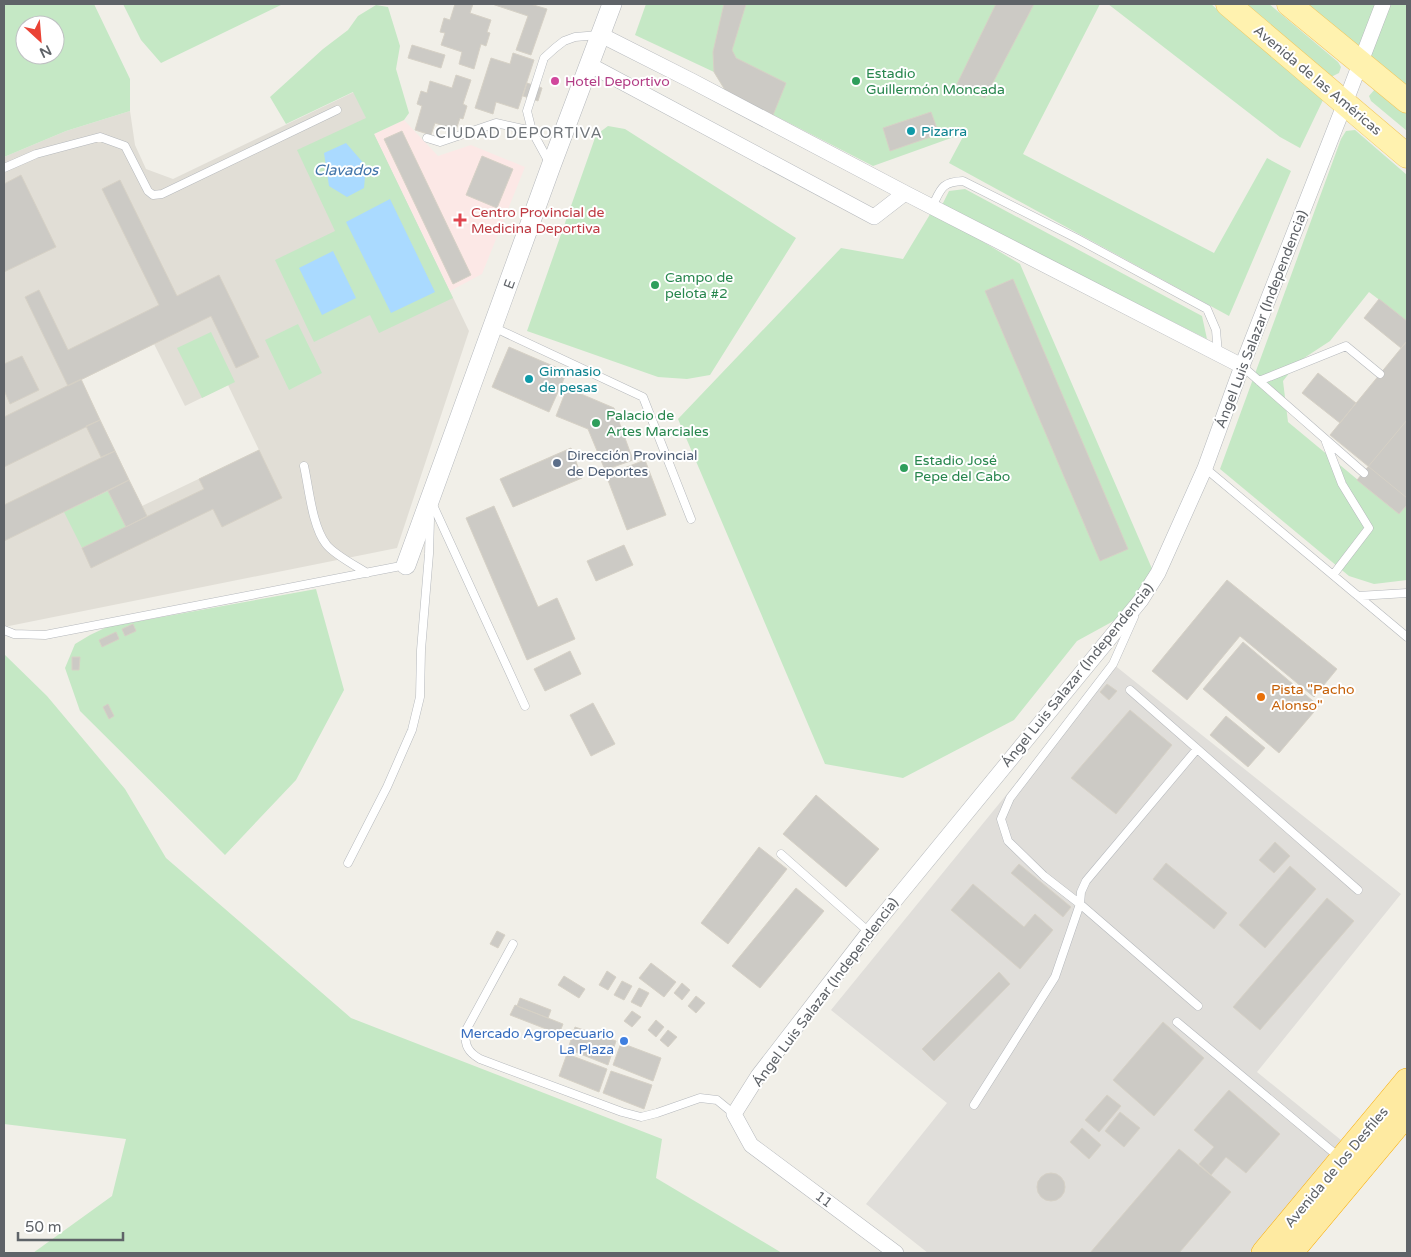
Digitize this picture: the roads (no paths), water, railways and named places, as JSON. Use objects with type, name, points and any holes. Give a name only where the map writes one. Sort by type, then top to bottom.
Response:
[{"type":"highway","name":"Avenida de los Desfiles","points":[[1290,1253],[1407,1081]]},
{"type":"highway","name":"Avenida de los Desfiles","points":[[1264,1253],[1350,1166],[1407,1113]]},
{"type":"main road","name":"Avenida de las Américas","points":[[1228,4],[1407,156]]},
{"type":"main road","points":[[1289,4],[1407,101]]},
{"type":"street","name":"E","points":[[406,565],[612,4]]},
{"type":"street","name":"Ángel Luis Salazar (Independencia)","points":[[734,1114],[753,1073],[1141,600],[1158,573],[1205,468],[1242,366],[1382,4]]},
{"type":"street","points":[[601,35],[1242,366]]},
{"type":"street","points":[[590,65],[874,217],[905,193]]},
{"type":"street","name":"11","points":[[734,1114],[751,1145],[896,1253]]},
{"type":"lane","points":[[551,166],[532,132],[527,112],[544,58],[564,41],[575,37],[601,35]]},
{"type":"lane","points":[[4,168],[36,154],[100,137],[124,146],[148,191],[153,195],[162,194],[337,110]]},
{"type":"lane","points":[[427,138],[440,142],[496,123],[532,132]]},
{"type":"lane","points":[[932,207],[942,188],[950,182],[963,181],[1076,238],[1207,309],[1216,330],[1218,354]]},
{"type":"lane","points":[[493,327],[643,397],[691,519]]},
{"type":"lane","points":[[1259,381],[1346,346],[1380,374]]},
{"type":"lane","points":[[1242,366],[1364,473]]},
{"type":"lane","points":[[1326,440],[1342,484],[1369,528],[1333,575]]},
{"type":"lane","points":[[304,466],[318,527],[326,544],[367,573]]},
{"type":"lane","points":[[1205,468],[1358,596],[1406,633]]},
{"type":"lane","points":[[430,499],[525,706]]},
{"type":"lane","points":[[348,863],[387,787],[408,738],[420,697],[421,650],[429,554],[430,499]]},
{"type":"lane","points":[[4,630],[14,634],[45,635],[406,565]]},
{"type":"lane","points":[[1358,596],[1407,592]]},
{"type":"lane","points":[[1141,600],[1113,664],[1010,798],[1001,819],[1008,841],[1044,876],[1080,904],[1198,1006]]},
{"type":"lane","points":[[1130,690],[1358,890]]},
{"type":"lane","points":[[974,1105],[1055,977],[1080,904],[1081,892],[1086,882],[1197,749]]},
{"type":"lane","points":[[781,854],[869,932]]},
{"type":"lane","points":[[513,944],[465,1032],[465,1043],[470,1053],[480,1059],[622,1112],[641,1117],[700,1098],[717,1100],[734,1114]]},
{"type":"lane","points":[[1178,1022],[1350,1166]]},
{"type":"water","name":"Clavados","points":[[346,143],[366,166],[364,188],[347,197],[329,186],[324,153]]},
{"type":"water","points":[[390,199],[435,292],[391,313],[346,222]]},
{"type":"water","points":[[333,251],[356,298],[322,315],[299,268]]},
{"type":"place","name":"Hotel Deportivo","points":[[555,81]]},
{"type":"place","name":"Estadio Guillermón Moncada","points":[[856,81]]},
{"type":"place","name":"Pizarra","points":[[911,131]]},
{"type":"place","name":"Centro Provincial de Medicina Deportiva","points":[[460,220]]},
{"type":"place","name":"Campo de pelota #2","points":[[655,285]]},
{"type":"place","name":"Gimnasio de pesas","points":[[529,379]]},
{"type":"place","name":"Palacio de Artes Marciales","points":[[596,423]]},
{"type":"place","name":"Dirección Provincial de Deportes","points":[[557,463]]},
{"type":"place","name":"Estadio José Pepe del Cabo","points":[[904,468]]},
{"type":"place","name":"Pista \"Pacho Alonso\"","points":[[1261,697]]},
{"type":"place","name":"Mercado Agropecuario La Plaza","points":[[624,1041]]},
{"type":"district","name":"CIUDAD DEPORTIVA","points":[[519,133]]}]
